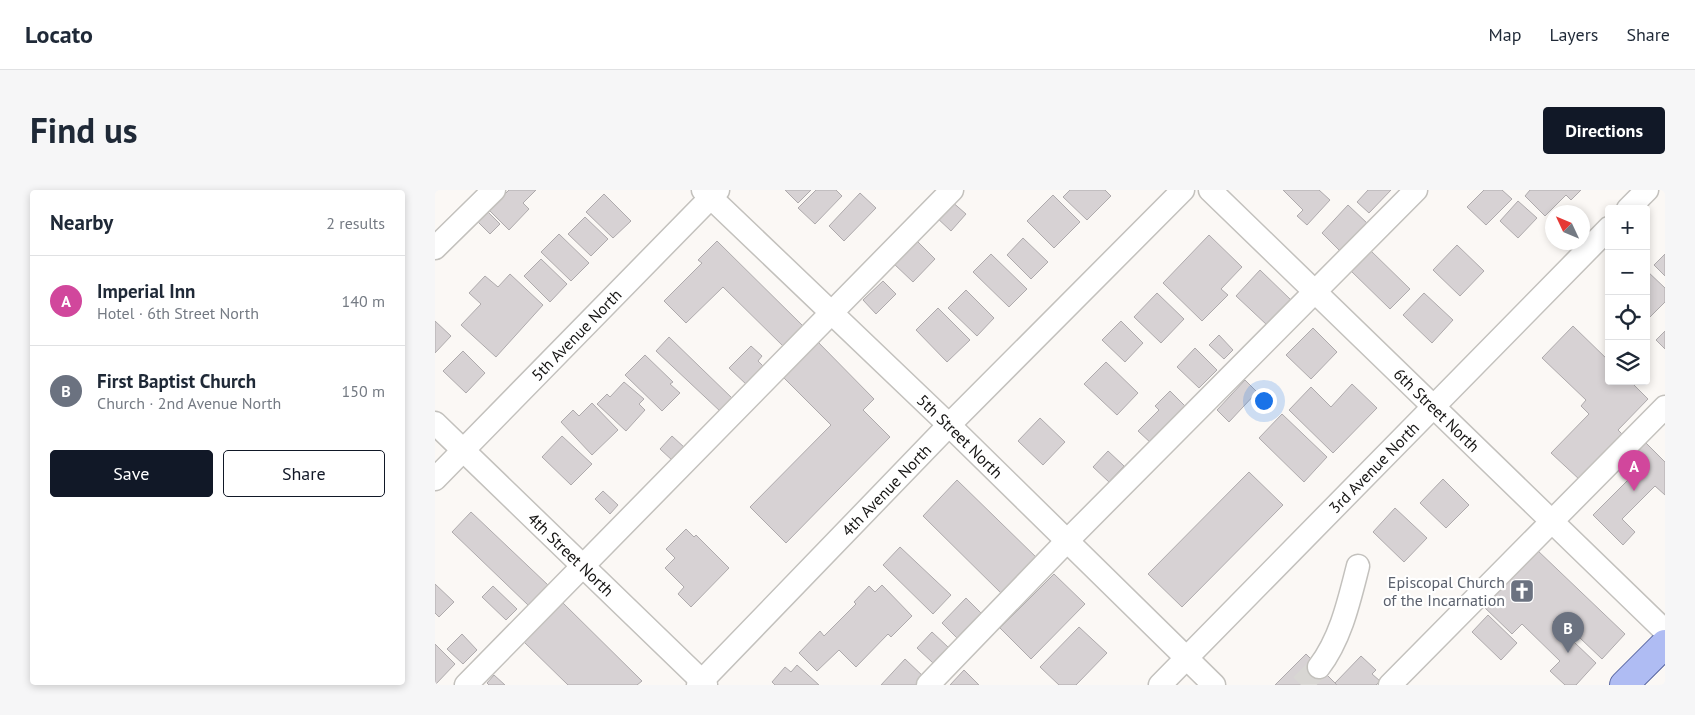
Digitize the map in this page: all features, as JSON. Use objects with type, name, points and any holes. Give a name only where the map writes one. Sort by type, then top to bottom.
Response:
[{"type":"main road","points":[[1624,685],[1665,644]]},
{"type":"street","points":[[435,248],[493,190]]},
{"type":"street","points":[[466,685],[952,190]]},
{"type":"street","name":"4th Avenue North","points":[[702,684],[949,425],[1183,190]]},
{"type":"street","name":"6th Street North","points":[[1210,190],[1665,631]]},
{"type":"street","points":[[929,685],[1066,542],[1416,190]]},
{"type":"street","points":[[1632,205],[1647,190]]},
{"type":"street","name":"5th Street North","points":[[711,192],[831,313],[949,425],[1066,542],[1214,685]]},
{"type":"street","name":"5th Avenue North","points":[[435,479],[711,192]]},
{"type":"street","name":"3rd Avenue North","points":[[1160,685],[1605,232]]},
{"type":"street","points":[[1390,685],[1665,407]]},
{"type":"street","name":"4th Street North","points":[[435,423],[702,684]]},
{"type":"street","points":[[1319,667],[1330,652],[1348,605],[1358,566]]},
{"type":"building","points":[[509,190],[536,190],[523,203],[529,209],[509,230],[489,210]]},
{"type":"building","points":[[785,190],[811,190],[798,203]]},
{"type":"building","points":[[816,190],[836,190],[842,196],[815,224],[798,208]]},
{"type":"building","points":[[1070,190],[1105,190],[1111,196],[1087,220],[1063,197]]},
{"type":"building","points":[[1283,190],[1319,190],[1330,200],[1307,225],[1297,216],[1303,210]]},
{"type":"building","points":[[1368,190],[1391,190],[1369,213],[1357,202]]},
{"type":"building","points":[[1484,190],[1502,190],[1512,199],[1486,225],[1467,207]]},
{"type":"building","points":[[1530,190],[1581,190],[1571,200],[1566,195],[1556,205],[1545,205],[1545,216],[1525,196]]},
{"type":"building","points":[[860,193],[876,208],[844,241],[829,226]]},
{"type":"building","points":[[604,194],[631,221],[613,238],[586,212]]},
{"type":"building","points":[[1053,195],[1080,222],[1054,248],[1027,221]]},
{"type":"building","points":[[950,200],[966,214],[951,231],[935,216]]},
{"type":"building","points":[[1518,201],[1537,218],[1518,238],[1500,221]]},
{"type":"building","points":[[1348,205],[1368,224],[1341,252],[1322,233]]},
{"type":"building","points":[[485,209],[500,224],[490,234],[475,219]]},
{"type":"building","points":[[585,217],[608,239],[591,256],[568,234]]},
{"type":"building","points":[[559,234],[589,263],[571,281],[541,252]]},
{"type":"building","points":[[1209,235],[1242,267],[1221,289],[1228,295],[1202,321],[1163,283]]},
{"type":"building","points":[[1023,238],[1048,262],[1031,279],[1007,255]]},
{"type":"building","points":[[915,239],[935,259],[913,282],[893,263]]},
{"type":"building","points":[[717,241],[805,328],[785,348],[723,287],[686,323],[664,301],[702,263],[698,260]]},
{"type":"building","points":[[1457,245],[1484,271],[1460,296],[1433,270]]},
{"type":"building","points":[[1370,250],[1410,289],[1390,309],[1350,270]]},
{"type":"building","points":[[991,254],[1027,289],[1009,307],[973,272]]},
{"type":"building","points":[[1665,254],[1665,276],[1654,265]]},
{"type":"building","points":[[541,259],[567,284],[550,302],[524,276]]},
{"type":"building","points":[[1260,270],[1291,300],[1267,325],[1236,296]]},
{"type":"building","points":[[510,274],[543,305],[496,357],[461,325],[481,304],[469,293],[485,276],[498,287]]},
{"type":"building","points":[[1650,274],[1665,288],[1665,302],[1650,317]]},
{"type":"building","points":[[883,281],[896,294],[876,314],[863,300]]},
{"type":"building","points":[[966,290],[994,318],[977,336],[948,308]]},
{"type":"building","points":[[1157,293],[1184,319],[1161,343],[1134,317]]},
{"type":"building","points":[[1424,293],[1453,320],[1432,343],[1403,315]]},
{"type":"building","points":[[938,308],[970,340],[947,362],[916,330]]},
{"type":"building","points":[[435,321],[451,336],[435,353]]},
{"type":"building","points":[[1121,321],[1143,343],[1125,362],[1102,340]]},
{"type":"building","points":[[1573,326],[1605,357],[1605,385],[1634,385],[1648,399],[1618,430],[1623,435],[1580,480],[1551,453],[1589,414],[1581,406],[1586,400],[1542,358]]},
{"type":"building","points":[[1313,328],[1337,352],[1311,379],[1286,355]]},
{"type":"building","points":[[1665,331],[1665,349],[1656,340]]},
{"type":"building","points":[[1219,335],[1233,350],[1224,359],[1209,345]]},
{"type":"building","points":[[669,337],[733,399],[721,412],[656,351]]},
{"type":"building","points":[[815,339],[874,399],[863,410],[890,437],[786,543],[750,507],[831,425],[780,374]]},
{"type":"building","points":[[751,346],[762,356],[758,361],[764,367],[747,385],[729,368]]},
{"type":"building","points":[[1195,348],[1217,370],[1199,388],[1177,367]]},
{"type":"building","points":[[463,351],[485,373],[466,393],[443,371]]},
{"type":"building","points":[[645,355],[673,382],[670,384],[680,393],[662,411],[625,375]]},
{"type":"building","points":[[1106,362],[1138,393],[1117,415],[1084,384]]},
{"type":"building","points":[[1245,380],[1257,392],[1229,422],[1217,410]]},
{"type":"building","points":[[624,382],[644,399],[639,404],[645,410],[626,431],[597,404],[607,394],[610,397]]},
{"type":"building","points":[[1352,384],[1377,408],[1333,453],[1289,410],[1311,387],[1331,407]]},
{"type":"building","points":[[1170,391],[1187,408],[1152,444],[1138,431],[1159,410],[1155,406]]},
{"type":"building","points":[[592,403],[618,430],[592,455],[561,422],[573,410],[579,416]]},
{"type":"building","points":[[1282,414],[1327,457],[1304,482],[1259,438]]},
{"type":"building","points":[[1040,418],[1065,442],[1043,465],[1018,441]]},
{"type":"building","points":[[562,436],[592,464],[571,485],[542,457]]},
{"type":"building","points":[[672,436],[685,448],[673,461],[660,449]]},
{"type":"building","points":[[1646,443],[1665,462],[1665,495],[1655,486],[1622,519],[1635,532],[1623,545],[1593,515],[1636,472],[1626,462]]},
{"type":"building","points":[[1108,451],[1124,466],[1109,482],[1093,467]]},
{"type":"building","points":[[1249,472],[1283,505],[1182,607],[1148,574]]},
{"type":"building","points":[[1443,479],[1469,505],[1446,528],[1420,503]]},
{"type":"building","points":[[957,480],[1040,561],[1005,597],[923,516]]},
{"type":"building","points":[[603,491],[618,505],[610,514],[595,499]]},
{"type":"building","points":[[1395,508],[1427,538],[1404,562],[1373,532]]},
{"type":"building","points":[[471,512],[548,585],[528,605],[452,532]]},
{"type":"building","points":[[686,529],[694,537],[696,535],[729,568],[691,607],[678,594],[684,587],[665,568],[675,558],[666,549]]},
{"type":"building","points":[[900,547],[951,595],[933,614],[883,565]]},
{"type":"building","points":[[1536,549],[1625,634],[1602,659],[1558,617],[1553,622],[1596,663],[1576,685],[1565,685],[1550,671],[1560,661],[1522,624],[1512,634],[1482,605]]},
{"type":"building","points":[[1054,574],[1085,604],[1031,659],[1000,628]]},
{"type":"building","points":[[435,584],[454,602],[439,617],[435,613]]},
{"type":"building","points":[[882,585],[912,616],[891,637],[888,634],[856,667],[839,650],[817,671],[799,653],[820,631],[824,636],[856,604],[854,602],[869,586],[875,592]]},
{"type":"building","points":[[493,586],[517,609],[506,620],[482,597]]},
{"type":"building","points":[[966,598],[981,613],[957,638],[942,623]]},
{"type":"building","points":[[562,602],[642,681],[637,685],[568,685],[523,641]]},
{"type":"building","points":[[1488,615],[1517,643],[1501,660],[1472,632]]},
{"type":"building","points":[[1079,627],[1107,653],[1076,685],[1059,685],[1040,667]]},
{"type":"building","points":[[932,632],[948,647],[933,663],[917,648]]},
{"type":"building","points":[[462,634],[477,650],[463,664],[447,649]]},
{"type":"building","points":[[435,644],[455,664],[435,685]]},
{"type":"building","points":[[1306,654],[1337,685],[1275,685]]},
{"type":"building","points":[[1361,656],[1376,670],[1372,674],[1380,681],[1376,685],[1337,685],[1335,683]]},
{"type":"building","points":[[905,659],[925,678],[918,685],[881,685]]},
{"type":"building","points":[[797,665],[819,685],[775,685],[772,682],[785,667],[791,672]]},
{"type":"building","points":[[964,670],[979,685],[950,685]]},
{"type":"building","points":[[494,675],[505,685],[489,685],[487,683]]},
{"type":"tunnel","points":[[1301,685],[1319,667]]},
{"type":"place","name":"Imperial Inn","points":[[1634,491]]},
{"type":"place","name":"Episcopal Church of the Incarnation","points":[[1522,591]]},
{"type":"place","name":"First Baptist Church","points":[[1568,653]]}]
